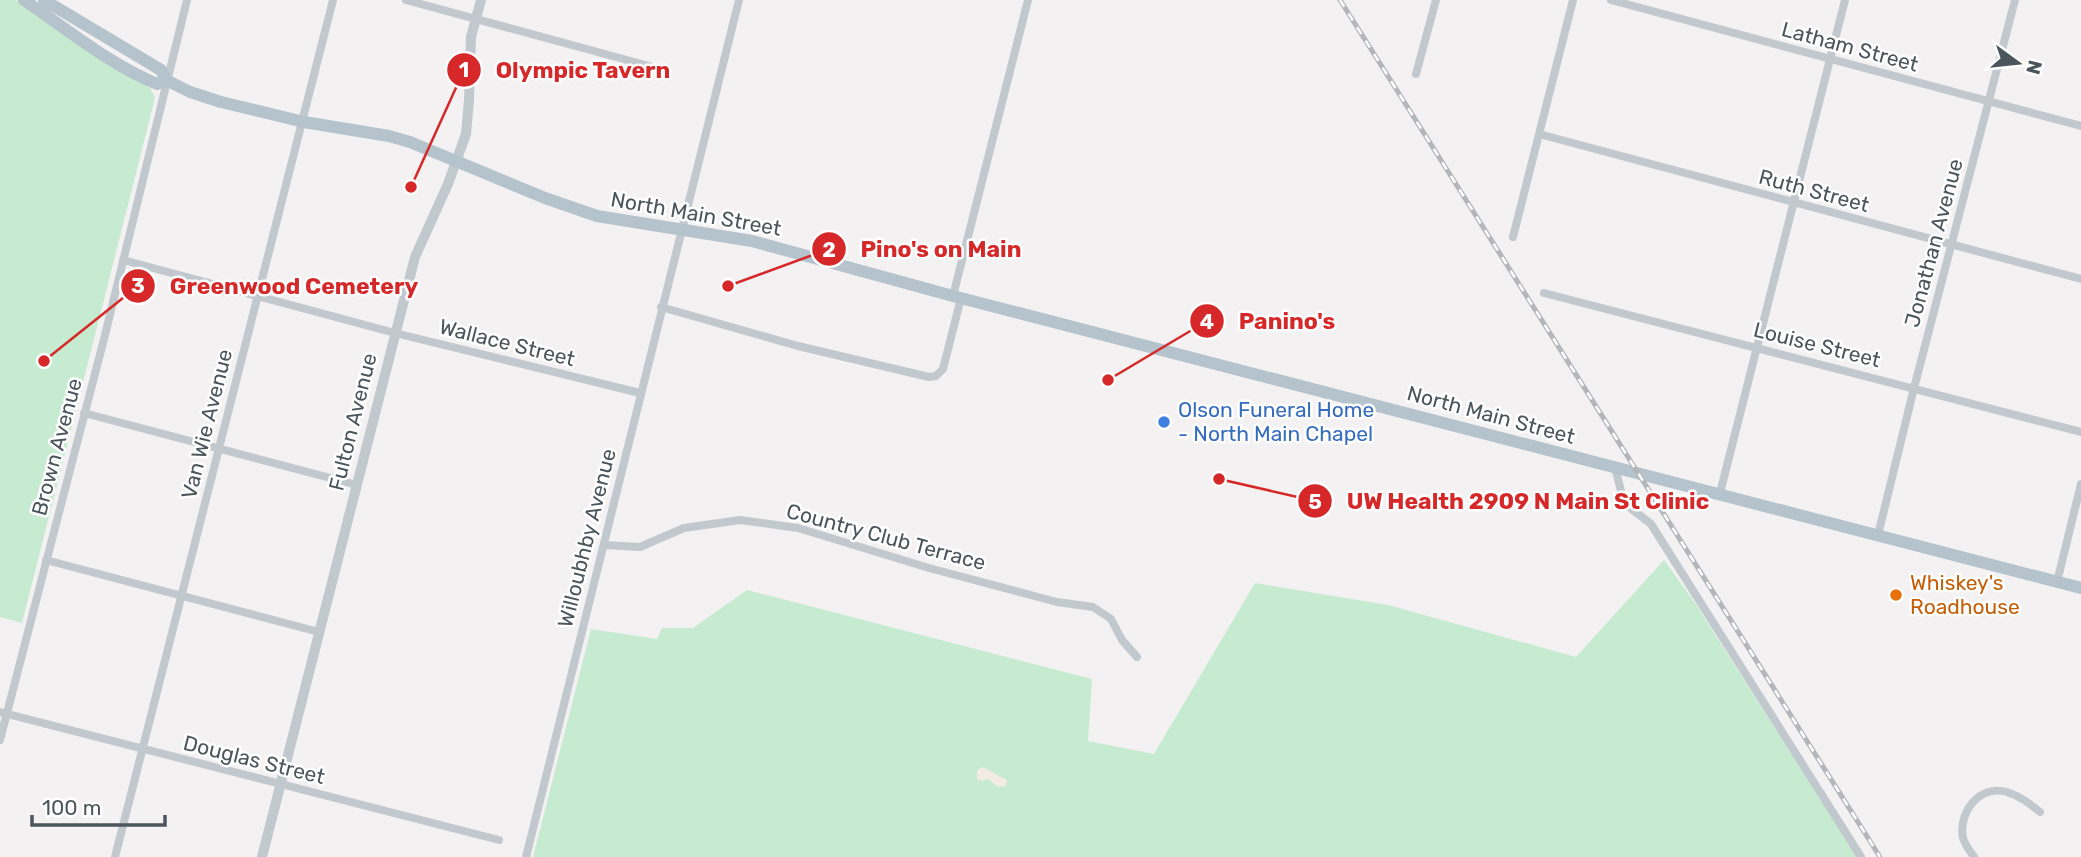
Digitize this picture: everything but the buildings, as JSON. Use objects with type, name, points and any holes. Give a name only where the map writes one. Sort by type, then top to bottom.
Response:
[{"type":"main road","name":"North Main Street","points":[[24,0],[114,61],[157,84],[166,80]]},
{"type":"main road","name":"North Main Street","points":[[44,0],[161,70],[166,80],[190,92],[304,122],[400,139],[545,198],[597,216],[752,241],[957,297],[1720,493],[2081,589]]},
{"type":"street","name":"Brown Avenue","points":[[0,740],[4,713],[84,414],[187,0]]},
{"type":"street","name":"Van Wie Avenue","points":[[115,857],[333,0]]},
{"type":"street","points":[[406,0],[649,66]]},
{"type":"street","name":"Fulton Avenue","points":[[262,857],[415,257],[457,162],[467,123],[471,37],[481,0]]},
{"type":"street","name":"Willoubhby Avenue","points":[[526,857],[739,0]]},
{"type":"street","points":[[662,307],[798,346],[929,377],[936,376],[943,369],[957,297],[1028,0]]},
{"type":"street","points":[[1416,75],[1436,0]]},
{"type":"street","points":[[1513,237],[1573,0]]},
{"type":"street","name":"Latham Street","points":[[1611,0],[2081,126]]},
{"type":"street","points":[[1720,493],[1845,0]]},
{"type":"street","name":"Jonathan Avenue","points":[[1878,535],[2015,0]]},
{"type":"street","name":"Ruth Street","points":[[1539,134],[2081,279]]},
{"type":"street","name":"Wallace Street","points":[[123,260],[395,334],[640,393]]},
{"type":"street","name":"Louise Street","points":[[1544,293],[2081,432]]},
{"type":"street","points":[[84,414],[357,485]]},
{"type":"street","points":[[1615,467],[1624,503],[1651,524],[1861,857]]},
{"type":"street","points":[[2057,582],[2081,485]]},
{"type":"street","name":"Country Club Terrace","points":[[604,545],[640,547],[684,528],[740,520],[798,528],[929,568],[1044,599],[1093,607],[1111,619],[1122,640],[1137,657]]},
{"type":"street","points":[[46,560],[319,632]]},
{"type":"street","name":"Douglas Street","points":[[4,713],[280,786],[499,840]]},
{"type":"street","points":[[1974,857],[1964,841],[1962,820],[1980,795],[2005,791],[2023,799],[2040,812]]},
{"type":"green space","points":[[0,0],[16,0],[151,89],[155,98],[22,623],[0,617]]},
{"type":"green space","points":[[1664,560],[1693,600],[1857,857],[533,857],[591,629],[657,639],[662,628],[693,628],[747,590],[1092,679],[1088,741],[1154,754],[1255,583],[1388,605],[1576,657]]},
{"type":"sand","points":[[983,767],[1007,780],[1006,786],[998,787],[988,779],[977,779],[977,770]]},
{"type":"railway","points":[[1340,0],[1880,857]]},
{"type":"place","name":"Olympic Tavern","points":[[411,187]]},
{"type":"place","name":"Pino's on Main","points":[[728,286]]},
{"type":"place","name":"Greenwood Cemetery","points":[[44,361]]},
{"type":"place","name":"Panino's","points":[[1108,380]]},
{"type":"place","name":"Olson Funeral Home - North Main Chapel","points":[[1164,422]]},
{"type":"place","name":"UW Health 2909 N Main St Clinic","points":[[1219,479]]},
{"type":"place","name":"Whiskey's Roadhouse","points":[[1896,595]]}]
